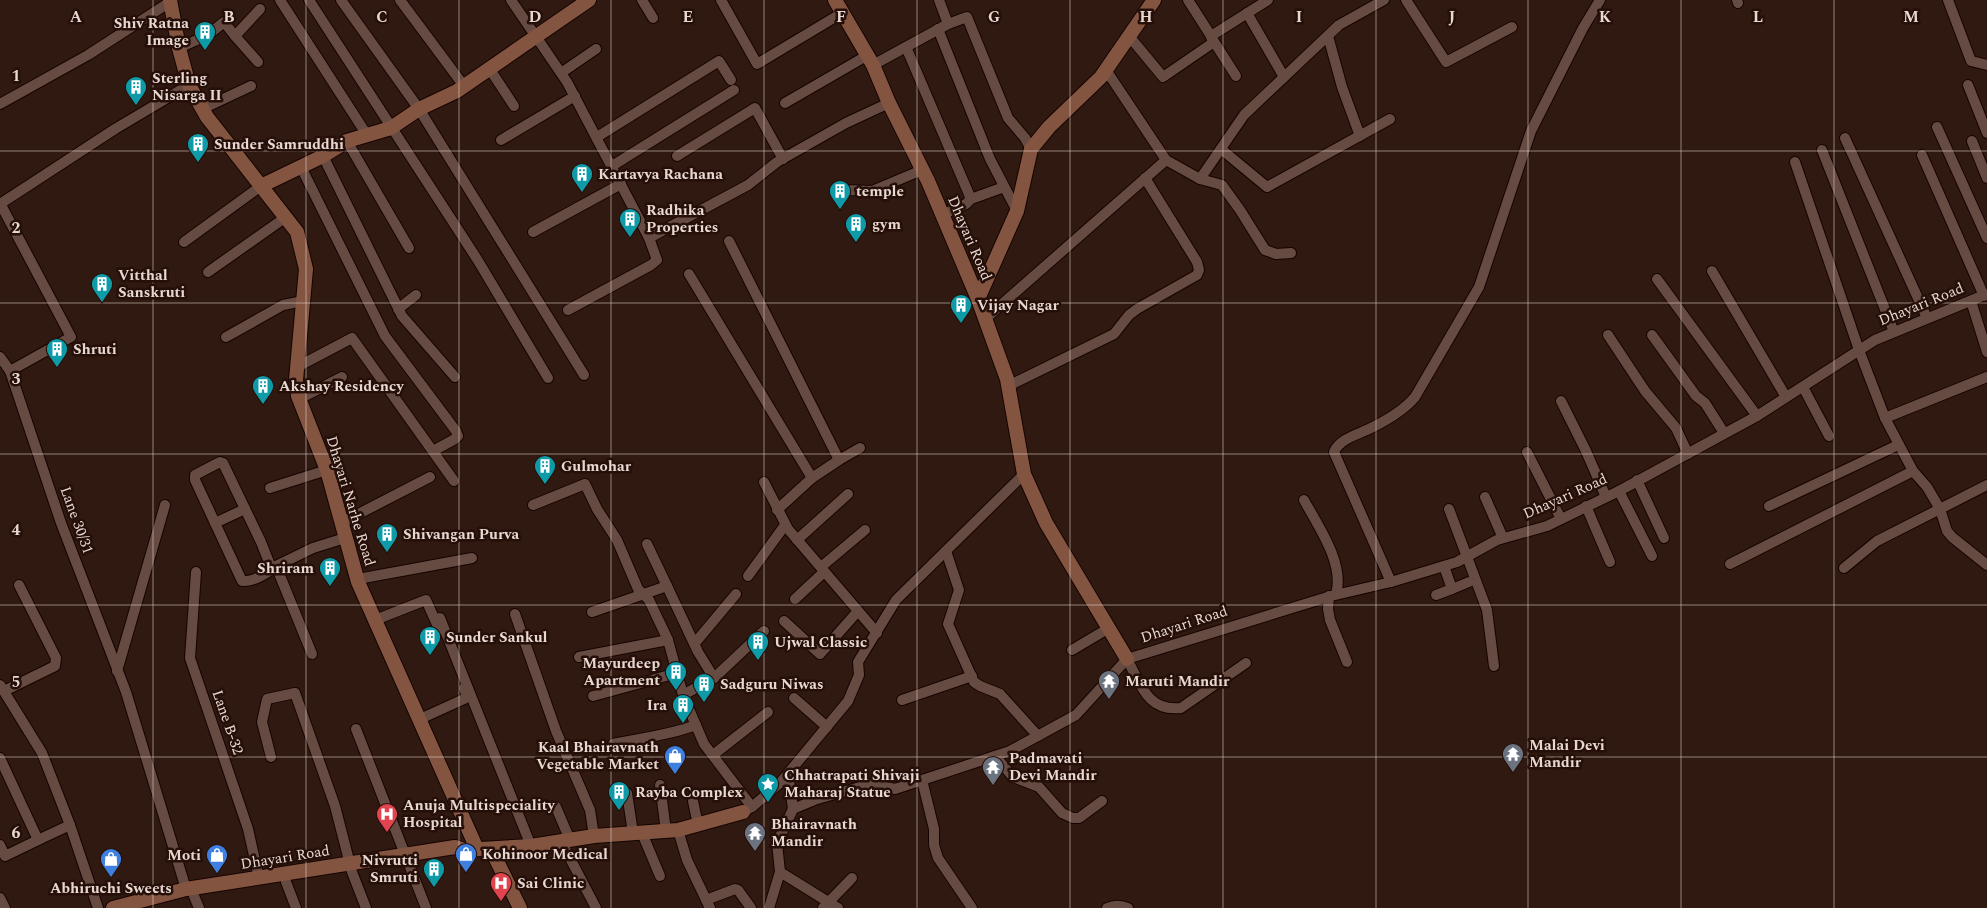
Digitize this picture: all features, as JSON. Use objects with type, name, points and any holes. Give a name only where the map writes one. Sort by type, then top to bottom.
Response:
[{"type":"street","points":[[280,0],[367,134]]},
{"type":"street","points":[[310,0],[476,258],[548,378]]},
{"type":"street","points":[[341,0],[419,109],[584,374]]},
{"type":"street","points":[[400,0],[464,86]]},
{"type":"street","points":[[511,0],[561,72],[575,96],[649,238],[657,260],[568,310]]},
{"type":"street","points":[[184,242],[262,186],[323,156],[347,140],[392,128],[419,109],[464,86],[589,0]]},
{"type":"street","points":[[642,0],[653,18]]},
{"type":"street","points":[[721,0],[757,64],[842,13]]},
{"type":"street","name":"Dhayari Road","points":[[835,0],[871,60],[889,103],[922,170],[978,299],[1008,386],[1024,474],[1046,523],[1127,659]]},
{"type":"street","points":[[939,0],[948,24]]},
{"type":"street","points":[[978,299],[1017,211],[1031,149],[1049,127],[1101,77],[1154,0]]},
{"type":"street","points":[[1188,0],[1236,76]]},
{"type":"street","points":[[1130,36],[1163,77],[1247,13],[1268,0]]},
{"type":"street","points":[[1200,179],[1244,115],[1339,25],[1384,0]]},
{"type":"street","points":[[1406,0],[1446,62],[1512,28]]},
{"type":"street","points":[[1391,582],[1334,452],[1340,443],[1374,427],[1406,406],[1415,397],[1479,287],[1531,131],[1583,28],[1600,0]]},
{"type":"street","points":[[1948,0],[1971,61],[1987,65]]},
{"type":"street","points":[[0,104],[88,55],[170,1]]},
{"type":"street","name":"Dhayari Narhe Road","points":[[170,1],[179,48],[189,85],[202,109],[297,232],[306,269],[296,380],[299,399],[327,470],[358,579],[477,849],[520,908]]},
{"type":"street","points":[[235,36],[260,9]]},
{"type":"street","points":[[1247,13],[1284,78]]},
{"type":"street","points":[[785,103],[871,60],[906,46],[948,24],[966,17],[1008,118],[1025,138],[1031,149]]},
{"type":"street","points":[[179,48],[208,35],[224,22],[258,62]]},
{"type":"street","points":[[938,30],[990,159],[1017,211]]},
{"type":"street","points":[[1328,36],[1342,87],[1360,136]]},
{"type":"street","points":[[906,46],[971,199]]},
{"type":"street","points":[[561,72],[596,49]]},
{"type":"street","points":[[597,137],[719,62],[733,85],[612,166]]},
{"type":"street","points":[[489,68],[514,106]]},
{"type":"street","points":[[1106,70],[1166,160],[1200,179],[1222,185],[1240,210],[1264,250],[1276,254],[1291,253]]},
{"type":"street","points":[[10,371],[71,337],[0,204],[115,129],[189,85]]},
{"type":"street","points":[[202,109],[251,86]]},
{"type":"street","points":[[1968,86],[1987,134]]},
{"type":"street","points":[[501,140],[575,96]]},
{"type":"street","points":[[649,238],[748,185],[783,159],[846,123],[889,103]]},
{"type":"street","points":[[677,156],[755,108],[783,159]]},
{"type":"street","points":[[1221,150],[1267,186],[1390,120]]},
{"type":"street","points":[[1938,127],[1987,238]]},
{"type":"street","points":[[1845,138],[1926,318]]},
{"type":"street","points":[[347,140],[409,248]]},
{"type":"street","points":[[1972,141],[1987,178]]},
{"type":"street","points":[[1822,150],[1894,332]]},
{"type":"street","points":[[1922,155],[1985,295]]},
{"type":"street","points":[[323,156],[402,316],[455,377]]},
{"type":"street","points":[[985,319],[1166,160]]},
{"type":"street","points":[[1795,162],[1859,350],[1885,418],[1913,471],[1927,487],[1940,509],[1947,531],[1987,565]]},
{"type":"street","points":[[301,167],[385,336],[456,431],[458,436],[455,440],[433,451]]},
{"type":"street","points":[[847,190],[872,190],[922,170]]},
{"type":"street","points":[[1008,386],[1114,334],[1129,315],[1137,309],[1197,275],[1199,270],[1196,262],[1146,178]]},
{"type":"street","points":[[534,232],[621,184]]},
{"type":"street","points":[[942,215],[966,204],[971,199],[1004,187]]},
{"type":"street","points":[[208,272],[286,218]]},
{"type":"street","points":[[729,241],[839,460]]},
{"type":"street","points":[[1712,271],[1786,397]]},
{"type":"street","points":[[689,274],[812,478]]},
{"type":"street","points":[[1657,279],[1756,416]]},
{"type":"street","points":[[398,309],[416,295]]},
{"type":"street","name":"Dhayari Road","points":[[793,809],[817,799],[871,784],[895,789],[1010,751],[1076,715],[1127,659],[1332,595],[1391,582],[1444,566],[1467,557],[1503,538],[1547,526],[1619,491],[1756,416],[1875,340],[1985,295]]},
{"type":"street","points":[[1971,301],[1987,352]]},
{"type":"street","points":[[226,337],[283,305],[303,302]]},
{"type":"street","points":[[1608,335],[1645,391],[1676,428],[1688,454]]},
{"type":"street","points":[[1652,335],[1696,396],[1705,403],[1724,433]]},
{"type":"street","points":[[297,367],[352,338],[454,481]]},
{"type":"street","name":"Lane 30/31","points":[[0,356],[10,371],[60,523],[126,692],[193,898]]},
{"type":"street","points":[[299,399],[342,377]]},
{"type":"street","points":[[1885,418],[1987,377]]},
{"type":"street","points":[[1803,387],[1829,436]]},
{"type":"street","points":[[1561,402],[1606,496]]},
{"type":"street","points":[[1769,506],[1898,445]]},
{"type":"street","points":[[777,510],[812,478],[860,448]]},
{"type":"street","points":[[1527,452],[1561,519]]},
{"type":"street","points":[[312,654],[274,568],[224,463],[220,462],[195,475],[214,523],[242,581],[249,581],[274,568],[313,548],[345,538]]},
{"type":"street","points":[[270,488],[327,470]]},
{"type":"street","points":[[1730,564],[1878,487],[1913,471]]},
{"type":"street","points":[[532,505],[585,484],[597,509],[617,540],[641,594],[649,600],[668,640],[683,695],[704,744],[747,809],[780,782],[848,702],[859,675],[858,662],[896,600],[1024,474]]},
{"type":"street","points":[[341,523],[430,477]]},
{"type":"street","points":[[1637,480],[1664,538]]},
{"type":"street","points":[[764,482],[785,525],[877,633]]},
{"type":"street","points":[[1844,568],[1877,542],[1987,485]]},
{"type":"street","points":[[1619,491],[1652,556]]},
{"type":"street","points":[[797,540],[848,494]]},
{"type":"street","points":[[1485,497],[1503,538]]},
{"type":"street","points":[[1304,500],[1336,562],[1339,585],[1332,595],[1328,609],[1330,620],[1346,662]]},
{"type":"street","points":[[118,671],[165,505]]},
{"type":"street","points":[[1586,506],[1610,562]]},
{"type":"street","points":[[214,523],[245,509]]},
{"type":"street","points":[[1449,509],[1487,610],[1494,666]]},
{"type":"street","points":[[748,576],[785,525]]},
{"type":"street","points":[[795,599],[822,570],[865,530]]},
{"type":"street","points":[[647,544],[702,659],[714,678]]},
{"type":"street","points":[[946,551],[959,590],[948,624],[974,682],[1000,694],[1038,736]]},
{"type":"street","points":[[358,579],[472,558]]},
{"type":"street","points":[[1444,566],[1452,588]]},
{"type":"street","name":"Lane B-32","points":[[196,572],[190,658],[248,829],[259,878]]},
{"type":"street","points":[[1436,595],[1469,582]]},
{"type":"street","points":[[19,584],[56,658],[55,666],[2,688],[42,753],[70,825],[98,908]]},
{"type":"street","points":[[592,612],[667,586]]},
{"type":"street","points":[[695,643],[736,594]]},
{"type":"street","points":[[375,620],[422,600],[427,601],[467,697],[420,720]]},
{"type":"street","points":[[784,620],[820,654],[858,611]]},
{"type":"street","points":[[515,614],[556,731],[590,810],[594,836]]},
{"type":"street","points":[[440,618],[531,846]]},
{"type":"street","points":[[1072,650],[1109,628]]},
{"type":"street","points":[[683,695],[714,678],[764,631]]},
{"type":"street","points":[[579,657],[668,640]]},
{"type":"street","points":[[1127,659],[1149,700],[1170,709],[1181,708],[1246,663]]},
{"type":"street","points":[[593,696],[677,673]]},
{"type":"street","points":[[902,700],[972,676]]},
{"type":"street","points":[[271,757],[262,722],[267,700],[295,693],[335,806],[352,868],[366,908]]},
{"type":"street","points":[[794,698],[827,727]]},
{"type":"street","points":[[713,755],[768,712]]},
{"type":"street","points":[[613,744],[676,732],[696,725]]},
{"type":"street","points":[[356,730],[426,908]]},
{"type":"street","points":[[995,756],[1013,777],[1039,787],[1066,816],[1079,818],[1102,801]]},
{"type":"street","points":[[0,758],[38,840]]},
{"type":"street","points":[[769,908],[780,872],[778,843],[793,809],[788,773]]},
{"type":"street","points":[[922,780],[934,829],[934,845],[938,858],[972,908]]},
{"type":"street","points":[[660,785],[672,831],[708,904],[735,889],[738,890],[751,908]]},
{"type":"street","points":[[627,793],[637,833],[660,876]]},
{"type":"street","points":[[693,801],[698,825]]},
{"type":"street","points":[[556,807],[566,840],[596,908]]},
{"type":"street","name":"Dhayari Road","points":[[113,908],[193,898],[407,859],[456,856],[477,849],[531,846],[594,836],[672,831],[698,825],[747,809]]},
{"type":"street","points":[[0,845],[5,856],[70,825]]},
{"type":"street","name":"Dhayari Road","points":[[148,908],[193,898],[259,878],[352,868]]},
{"type":"street","points":[[780,872],[826,905],[838,908]]},
{"type":"street","points":[[826,905],[852,878]]},
{"type":"street","points":[[286,882],[296,908]]},
{"type":"street","points":[[0,898],[5,908]]},
{"type":"street","points":[[1107,908],[1115,905],[1122,905],[1128,908]]},
{"type":"place","name":"Shiv Ratna Image","points":[[205,51]]},
{"type":"place","name":"Sterling Nisarga II","points":[[136,106]]},
{"type":"place","name":"Sunder Samruddhi","points":[[198,163]]},
{"type":"place","name":"Kartavya Rachana","points":[[582,193]]},
{"type":"place","name":"temple","points":[[840,210]]},
{"type":"place","name":"Radhika Properties","points":[[630,238]]},
{"type":"place","name":"gym","points":[[856,243]]},
{"type":"place","name":"Vitthal Sanskruti","points":[[102,303]]},
{"type":"place","name":"Vijay Nagar","points":[[961,324]]},
{"type":"place","name":"Shruti","points":[[57,368]]},
{"type":"place","name":"Akshay Residency","points":[[263,405]]},
{"type":"place","name":"Gulmohar","points":[[545,485]]},
{"type":"place","name":"Shivangan Purva","points":[[387,553]]},
{"type":"place","name":"Shriram","points":[[330,587]]},
{"type":"place","name":"Sunder Sankul","points":[[430,656]]},
{"type":"place","name":"Ujwal Classic","points":[[758,661]]},
{"type":"place","name":"Mayurdeep Apartment","points":[[676,691]]},
{"type":"place","name":"Maruti Mandir","points":[[1109,700]]},
{"type":"place","name":"Sadguru Niwas","points":[[704,703]]},
{"type":"place","name":"Ira","points":[[683,724]]},
{"type":"place","name":"Malai Devi Mandir","points":[[1513,773]]},
{"type":"place","name":"Kaal Bhairavnath Vegetable Market","points":[[675,775]]},
{"type":"place","name":"Padmavati Devi Mandir","points":[[993,786]]},
{"type":"place","name":"Chhatrapati Shivaji Maharaj Statue","points":[[768,803]]},
{"type":"place","name":"Rayba Complex","points":[[619,811]]},
{"type":"place","name":"Anuja Multispeciality Hospital","points":[[387,833]]},
{"type":"place","name":"Bhairavnath Mandir","points":[[755,852]]},
{"type":"place","name":"Kohinoor Medical","points":[[466,873]]},
{"type":"place","name":"Moti","points":[[217,874]]},
{"type":"place","name":"Abhiruchi Sweets","points":[[111,878]]},
{"type":"place","name":"Nivrutti Smruti","points":[[434,888]]},
{"type":"place","name":"Sai Clinic","points":[[501,902]]}]
